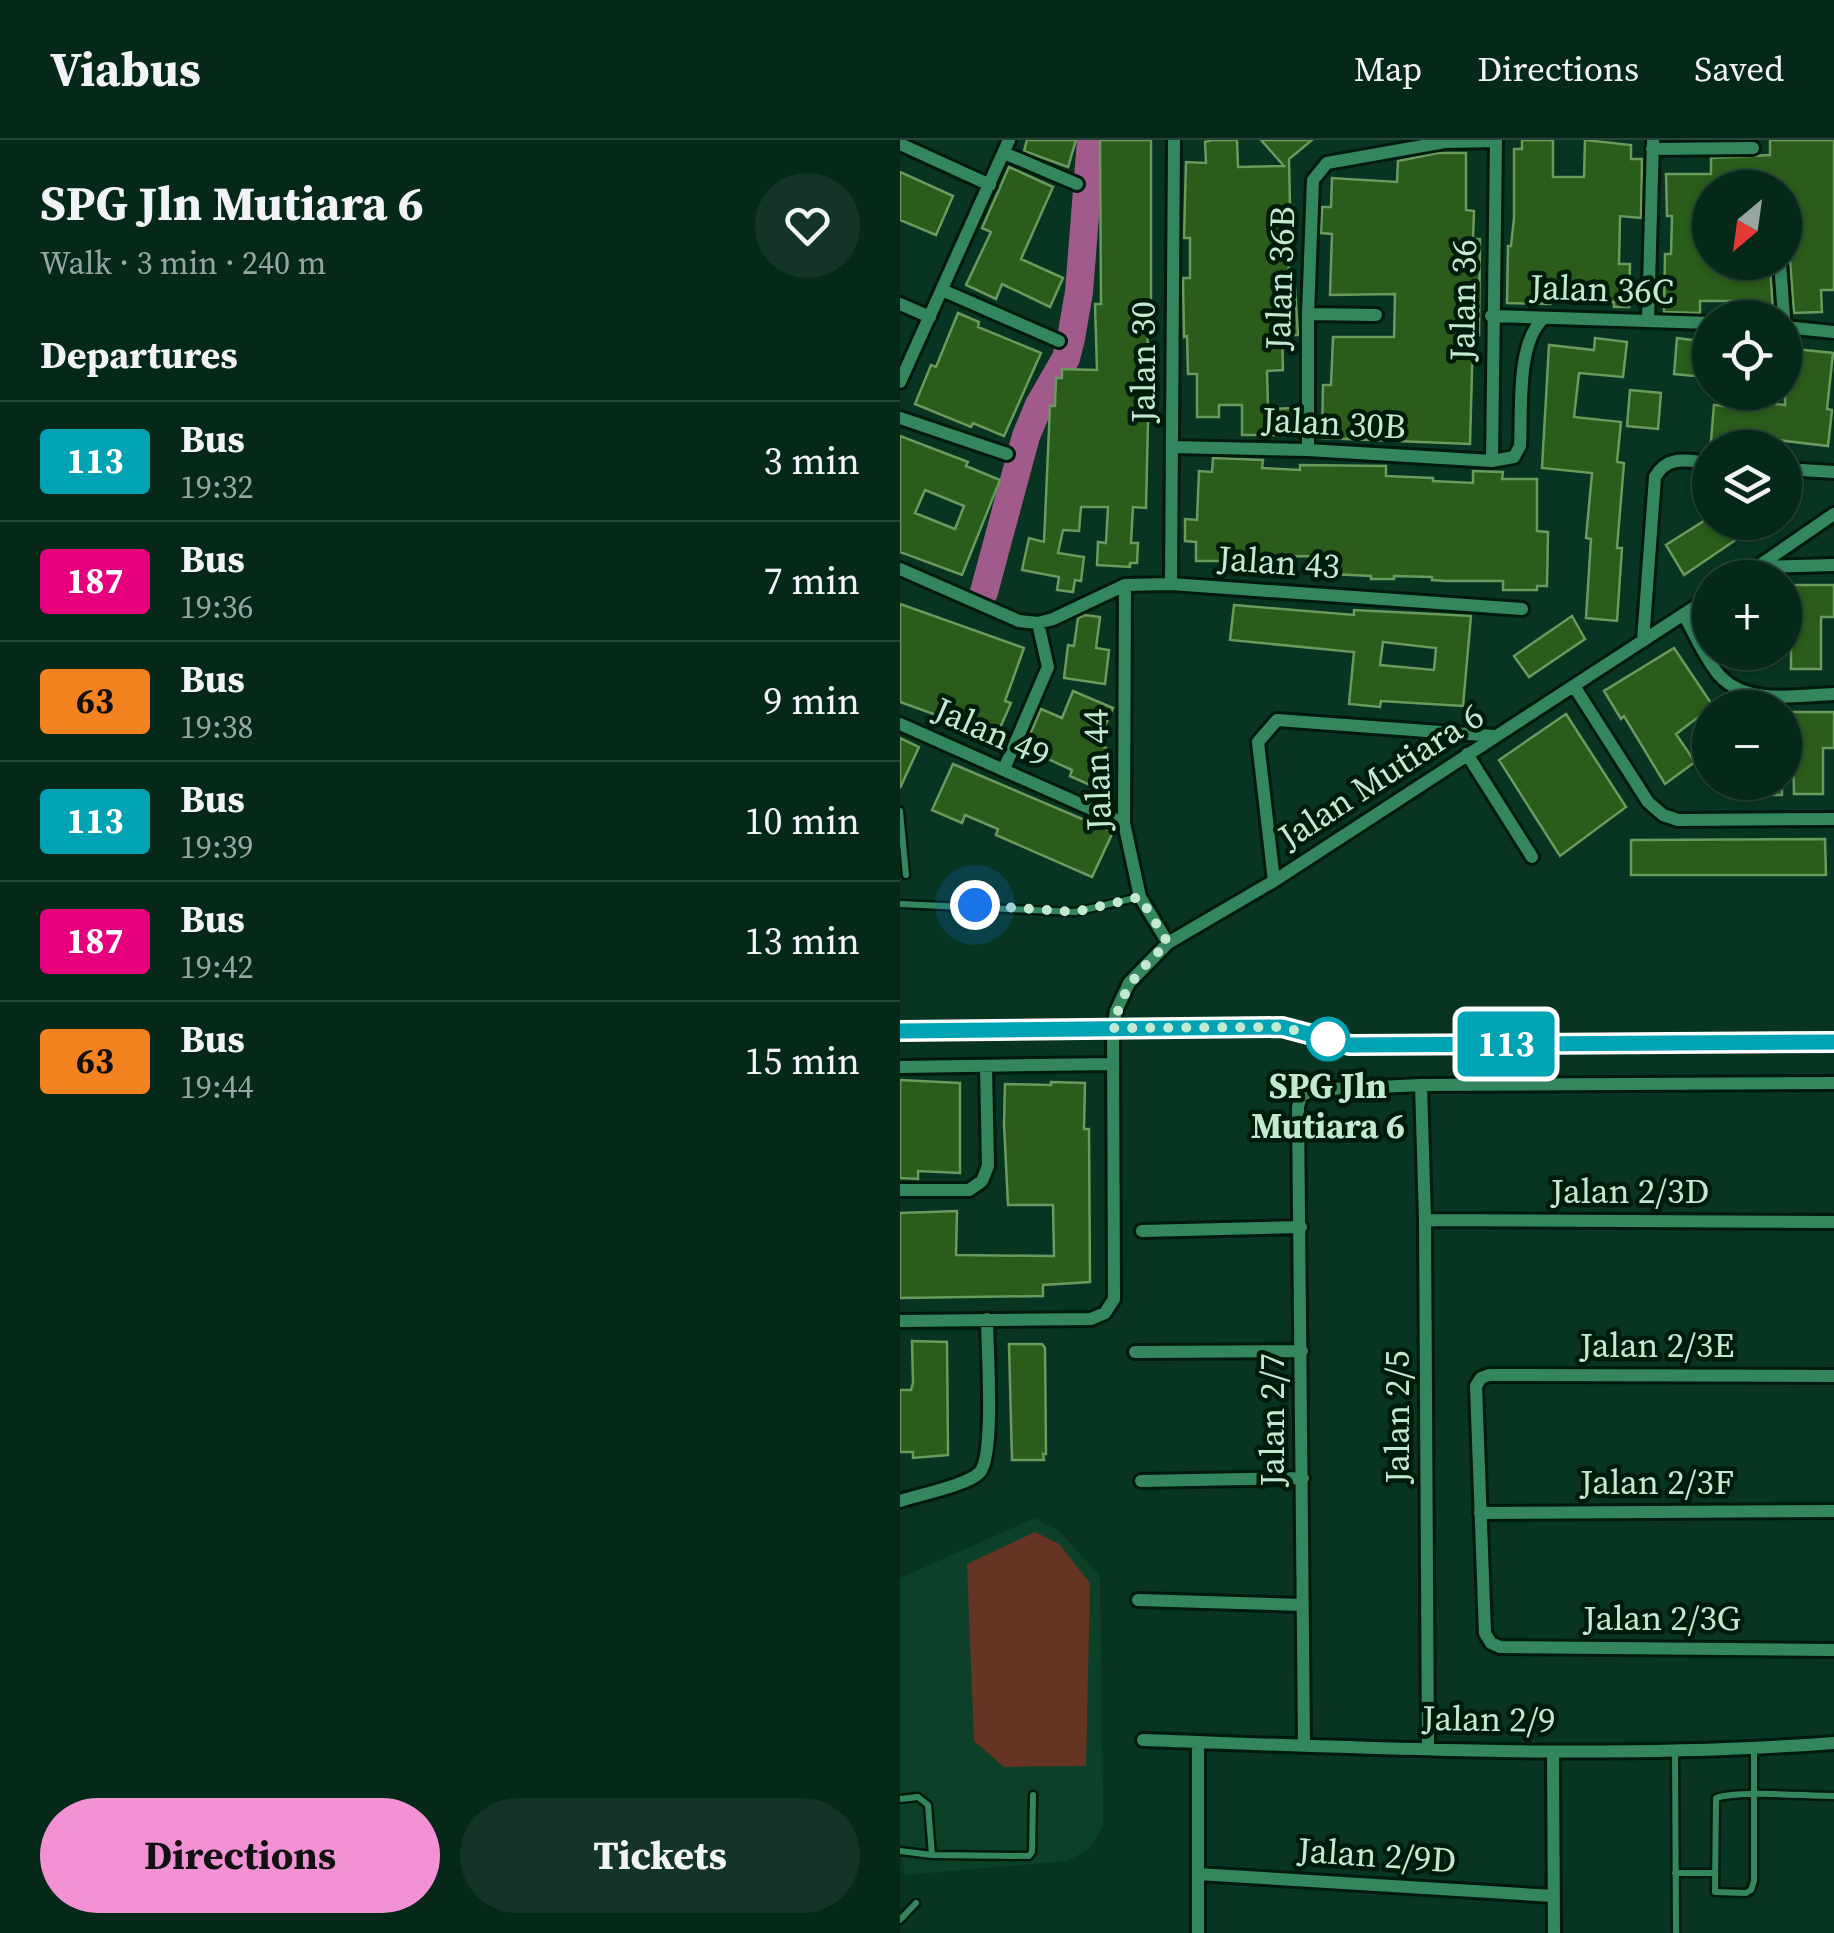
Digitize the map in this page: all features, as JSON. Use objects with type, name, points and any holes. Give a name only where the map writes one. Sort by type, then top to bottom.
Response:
[{"type":"street","name":"Jalan 30","points":[[1172,584],[1174,140]]},
{"type":"street","name":"Jalan 36B","points":[[1308,450],[1308,314],[1314,180],[1319,170],[1327,163],[1445,142],[1496,141]]},
{"type":"street","name":"Jalan 36","points":[[1492,461],[1496,141]]},
{"type":"street","points":[[900,144],[990,185]]},
{"type":"street","points":[[1648,321],[1652,145],[1753,148]]},
{"type":"street","points":[[900,382],[1006,146],[1078,184]]},
{"type":"street","points":[[942,290],[1059,341]]},
{"type":"street","points":[[900,304],[930,318]]},
{"type":"street","points":[[1308,314],[1376,316]]},
{"type":"street","name":"Jalan 36C","points":[[1491,316],[1692,322]]},
{"type":"street","points":[[1492,461],[1514,458],[1520,446],[1526,344],[1533,327],[1544,318]]},
{"type":"street","points":[[1802,329],[1834,332]]},
{"type":"street","points":[[900,418],[1007,454]]},
{"type":"street","name":"Jalan 30B","points":[[1172,447],[1492,461]]},
{"type":"street","points":[[1643,641],[1656,477],[1662,465],[1673,460],[1692,462]]},
{"type":"street","points":[[1802,469],[1834,472]]},
{"type":"street","points":[[1768,560],[1834,514]]},
{"type":"street","points":[[1802,567],[1834,566]]},
{"type":"street","points":[[900,569],[1019,621],[1038,622],[1048,667],[1004,769]]},
{"type":"street","name":"Jalan 43","points":[[1038,622],[1125,585],[1172,584],[1522,609]]},
{"type":"street","name":"Jalan 44","points":[[1125,585],[1124,822],[1140,897],[1168,943]]},
{"type":"street","name":"Jalan Mutiara 6","points":[[987,1318],[1091,1319],[1102,1316],[1113,1302],[1116,1011],[1129,983],[1168,943],[1274,881],[1692,610]]},
{"type":"street","points":[[1684,615],[1720,676],[1736,687],[1760,696],[1834,694]]},
{"type":"street","points":[[1574,686],[1648,802],[1663,815],[1678,820],[1834,820]]},
{"type":"street","points":[[1274,881],[1258,742],[1277,720],[1496,736]]},
{"type":"street","name":"Jalan 49","points":[[900,724],[1114,818]]},
{"type":"street","points":[[1467,754],[1532,857]]},
{"type":"street","points":[[900,1031],[1282,1027],[1350,1045],[1834,1042]]},
{"type":"street","points":[[900,1067],[1113,1064]]},
{"type":"street","points":[[900,1190],[969,1190],[982,1181],[988,1166],[986,1066]]},
{"type":"street","points":[[1421,1086],[1834,1082]]},
{"type":"street","name":"Jalan 2/7","points":[[1304,1744],[1298,1107],[1301,1096],[1313,1090],[1421,1086]]},
{"type":"street","name":"Jalan 2/5","points":[[1421,1086],[1426,1220],[1428,1748]]},
{"type":"street","name":"Jalan 2/3D","points":[[1426,1220],[1834,1222]]},
{"type":"street","points":[[1142,1231],[1301,1227]]},
{"type":"street","points":[[900,1320],[987,1318],[988,1444],[984,1464],[976,1476],[900,1501]]},
{"type":"street","points":[[1135,1352],[1302,1352]]},
{"type":"street","name":"Jalan 2/3E","points":[[1480,1512],[1476,1386],[1489,1374],[1834,1376]]},
{"type":"street","points":[[1142,1481],[1303,1478]]},
{"type":"street","name":"Jalan 2/3F","points":[[1480,1512],[1834,1511]]},
{"type":"street","name":"Jalan 2/3G","points":[[1480,1512],[1485,1634],[1491,1644],[1834,1650]]},
{"type":"street","points":[[1138,1600],[1302,1605]]},
{"type":"street","name":"Jalan 2/9","points":[[1143,1740],[1553,1752],[1754,1749],[1834,1743]]},
{"type":"street","points":[[1198,1742],[1198,1933]]},
{"type":"street","points":[[1553,1752],[1554,1933]]},
{"type":"street","name":"Jalan 2/9D","points":[[1198,1874],[1554,1896]]},
{"type":"lane","points":[[900,811],[906,875]]},
{"type":"lane","points":[[900,904],[1075,912],[1140,897]]},
{"type":"lane","points":[[1675,1748],[1676,1933]]},
{"type":"lane","points":[[1754,1749],[1754,1796],[1754,1880],[1746,1893],[1715,1892],[1716,1798],[1754,1796],[1834,1796]]},
{"type":"lane","points":[[900,1851],[1029,1856],[1033,1794]]},
{"type":"lane","points":[[900,1799],[918,1797],[928,1805],[932,1855]]},
{"type":"lane","points":[[1675,1873],[1715,1873]]},
{"type":"lane","points":[[900,1920],[916,1903]]},
{"type":"shaded area","points":[[1035,1518],[1059,1531],[1100,1576],[1103,1825],[1090,1848],[1068,1861],[905,1875],[900,1842],[900,1578]]},
{"type":"shaded area","points":[[1035,1532],[1059,1544],[1090,1583],[1086,1766],[1004,1767],[974,1741],[967,1564]]},
{"type":"building","points":[[1027,140],[1076,140],[1068,167],[1024,151]]},
{"type":"building","points":[[1100,140],[1151,140],[1146,508],[1133,507],[1131,543],[1138,543],[1137,563],[1130,563],[1130,567],[1097,565],[1098,542],[1106,543],[1108,507],[1081,507],[1079,531],[1063,530],[1058,553],[1084,557],[1081,581],[1075,580],[1073,592],[1057,590],[1059,577],[1022,570],[1029,538],[1044,542],[1050,406],[1055,406],[1056,378],[1062,378],[1062,369],[1097,370],[1095,304],[1101,304]]},
{"type":"building","points":[[1237,140],[1238,167],[1284,166],[1261,140],[1312,140],[1289,159],[1293,206],[1292,223],[1286,223],[1298,335],[1282,335],[1283,370],[1267,371],[1268,409],[1294,408],[1295,435],[1242,435],[1242,405],[1219,405],[1219,417],[1197,417],[1197,374],[1188,374],[1187,336],[1184,337],[1183,278],[1190,278],[1190,238],[1184,238],[1186,162],[1206,163],[1205,142]]},
{"type":"building","points":[[1522,140],[1553,140],[1553,177],[1584,177],[1585,140],[1631,145],[1631,159],[1642,159],[1641,218],[1620,216],[1619,264],[1630,264],[1629,307],[1614,307],[1614,302],[1596,298],[1550,298],[1550,304],[1507,303],[1508,246],[1514,218],[1514,149],[1522,149]]},
{"type":"building","points":[[1770,140],[1834,140],[1834,290],[1821,290],[1822,312],[1802,313],[1802,300],[1793,300],[1791,280],[1802,280],[1802,170],[1711,170],[1711,158],[1770,155]]},
{"type":"building","points":[[1438,153],[1466,153],[1466,210],[1474,211],[1473,239],[1480,239],[1479,335],[1473,335],[1470,444],[1322,438],[1323,385],[1331,385],[1333,337],[1394,337],[1395,294],[1330,295],[1332,234],[1321,233],[1322,207],[1331,207],[1332,178],[1397,182],[1398,161]]},
{"type":"building","points":[[1009,167],[1053,187],[1021,259],[1063,278],[1050,307],[1002,284],[996,299],[966,285],[991,232],[982,228]]},
{"type":"building","points":[[900,172],[953,196],[936,235],[900,220]]},
{"type":"building","points":[[1666,174],[1692,174],[1692,280],[1771,280],[1772,300],[1692,300],[1692,313],[1664,312],[1665,254],[1671,254],[1672,216],[1667,216]]},
{"type":"building","points":[[958,313],[979,322],[978,327],[1041,353],[1004,436],[915,404],[931,365],[936,367]]},
{"type":"building","points":[[1595,338],[1627,342],[1623,377],[1579,373],[1574,417],[1621,422],[1617,462],[1624,463],[1617,548],[1622,548],[1617,621],[1586,618],[1591,539],[1586,538],[1592,473],[1542,468],[1549,345],[1594,350]]},
{"type":"building","points":[[1677,338],[1692,340],[1692,376],[1674,374]]},
{"type":"building","points":[[1802,350],[1833,353],[1828,446],[1802,443],[1802,430],[1712,430],[1714,410],[1802,410]]},
{"type":"building","points":[[1630,390],[1661,393],[1658,429],[1627,426]]},
{"type":"building","points":[[900,436],[968,462],[966,466],[1000,480],[962,575],[900,552]],"holes":[[[925,490],[964,506],[955,529],[915,513]]]},
{"type":"building","points":[[1213,458],[1263,460],[1262,468],[1300,470],[1300,465],[1386,466],[1386,476],[1433,481],[1473,483],[1473,471],[1503,472],[1502,479],[1537,479],[1537,531],[1548,532],[1547,586],[1537,586],[1537,590],[1503,590],[1503,581],[1394,576],[1371,579],[1331,574],[1332,557],[1294,556],[1293,574],[1259,572],[1260,557],[1224,556],[1224,561],[1196,561],[1196,542],[1185,541],[1185,519],[1197,520],[1199,471],[1212,472]]},
{"type":"building","points":[[1692,528],[1692,540],[1736,540],[1706,560],[1692,560],[1692,570],[1684,575],[1666,545]]},
{"type":"building","points":[[1802,585],[1834,585],[1834,617],[1821,617],[1821,669],[1802,669]]},
{"type":"building","points":[[900,604],[1024,648],[1005,701],[1011,703],[992,746],[974,738],[978,730],[900,702]]},
{"type":"building","points":[[1234,605],[1354,615],[1354,610],[1471,616],[1463,706],[1381,701],[1380,707],[1349,704],[1354,652],[1230,640]],"holes":[[[1383,642],[1436,648],[1434,670],[1380,665]]]},
{"type":"building","points":[[1572,616],[1585,639],[1529,677],[1514,656]]},
{"type":"building","points":[[1100,617],[1096,648],[1109,650],[1105,684],[1064,678],[1068,645],[1074,646],[1078,618]]},
{"type":"building","points":[[1674,648],[1702,690],[1692,690],[1692,722],[1676,734],[1692,758],[1692,764],[1665,784],[1624,716],[1621,719],[1604,691]]},
{"type":"building","points":[[1073,691],[1113,708],[1097,744],[1106,748],[1090,785],[1070,776],[1072,770],[1024,748],[1041,709],[1062,718]]},
{"type":"building","points":[[1802,712],[1834,712],[1834,748],[1823,748],[1823,794],[1802,794]]},
{"type":"building","points":[[1566,714],[1626,807],[1560,856],[1499,760]]},
{"type":"building","points":[[900,738],[919,747],[900,788]]},
{"type":"building","points":[[953,764],[1113,832],[1092,877],[996,835],[998,829],[965,815],[962,823],[932,810]]},
{"type":"building","points":[[1825,839],[1826,875],[1631,875],[1631,840]]},
{"type":"building","points":[[900,1080],[960,1083],[960,1173],[918,1171],[918,1179],[900,1178]]},
{"type":"building","points":[[1085,1083],[1090,1282],[1043,1285],[1043,1296],[900,1298],[900,1213],[957,1211],[956,1255],[1054,1256],[1053,1205],[1008,1205],[1004,1124],[1005,1084]]},
{"type":"building","points":[[912,1341],[947,1342],[948,1455],[913,1458],[913,1452],[900,1452],[900,1390],[911,1390],[913,1383]]},
{"type":"building","points":[[1009,1344],[1042,1344],[1045,1348],[1044,1460],[1012,1460]]},
{"type":"waterway","points":[[984,592],[1026,436],[1066,358],[1071,338],[1079,292],[1091,140]]},
{"type":"bus line","name":"113","points":[[900,1031],[1282,1027],[1350,1045],[1834,1042]]},
{"type":"place","name":"SPG Jln Mutiara 6","points":[[1328,1039]]},
{"type":"route","points":[[975,905],[1075,912],[1140,897],[1168,943],[1129,983],[1116,1011],[1114,1028],[1282,1027],[1328,1039]]}]
